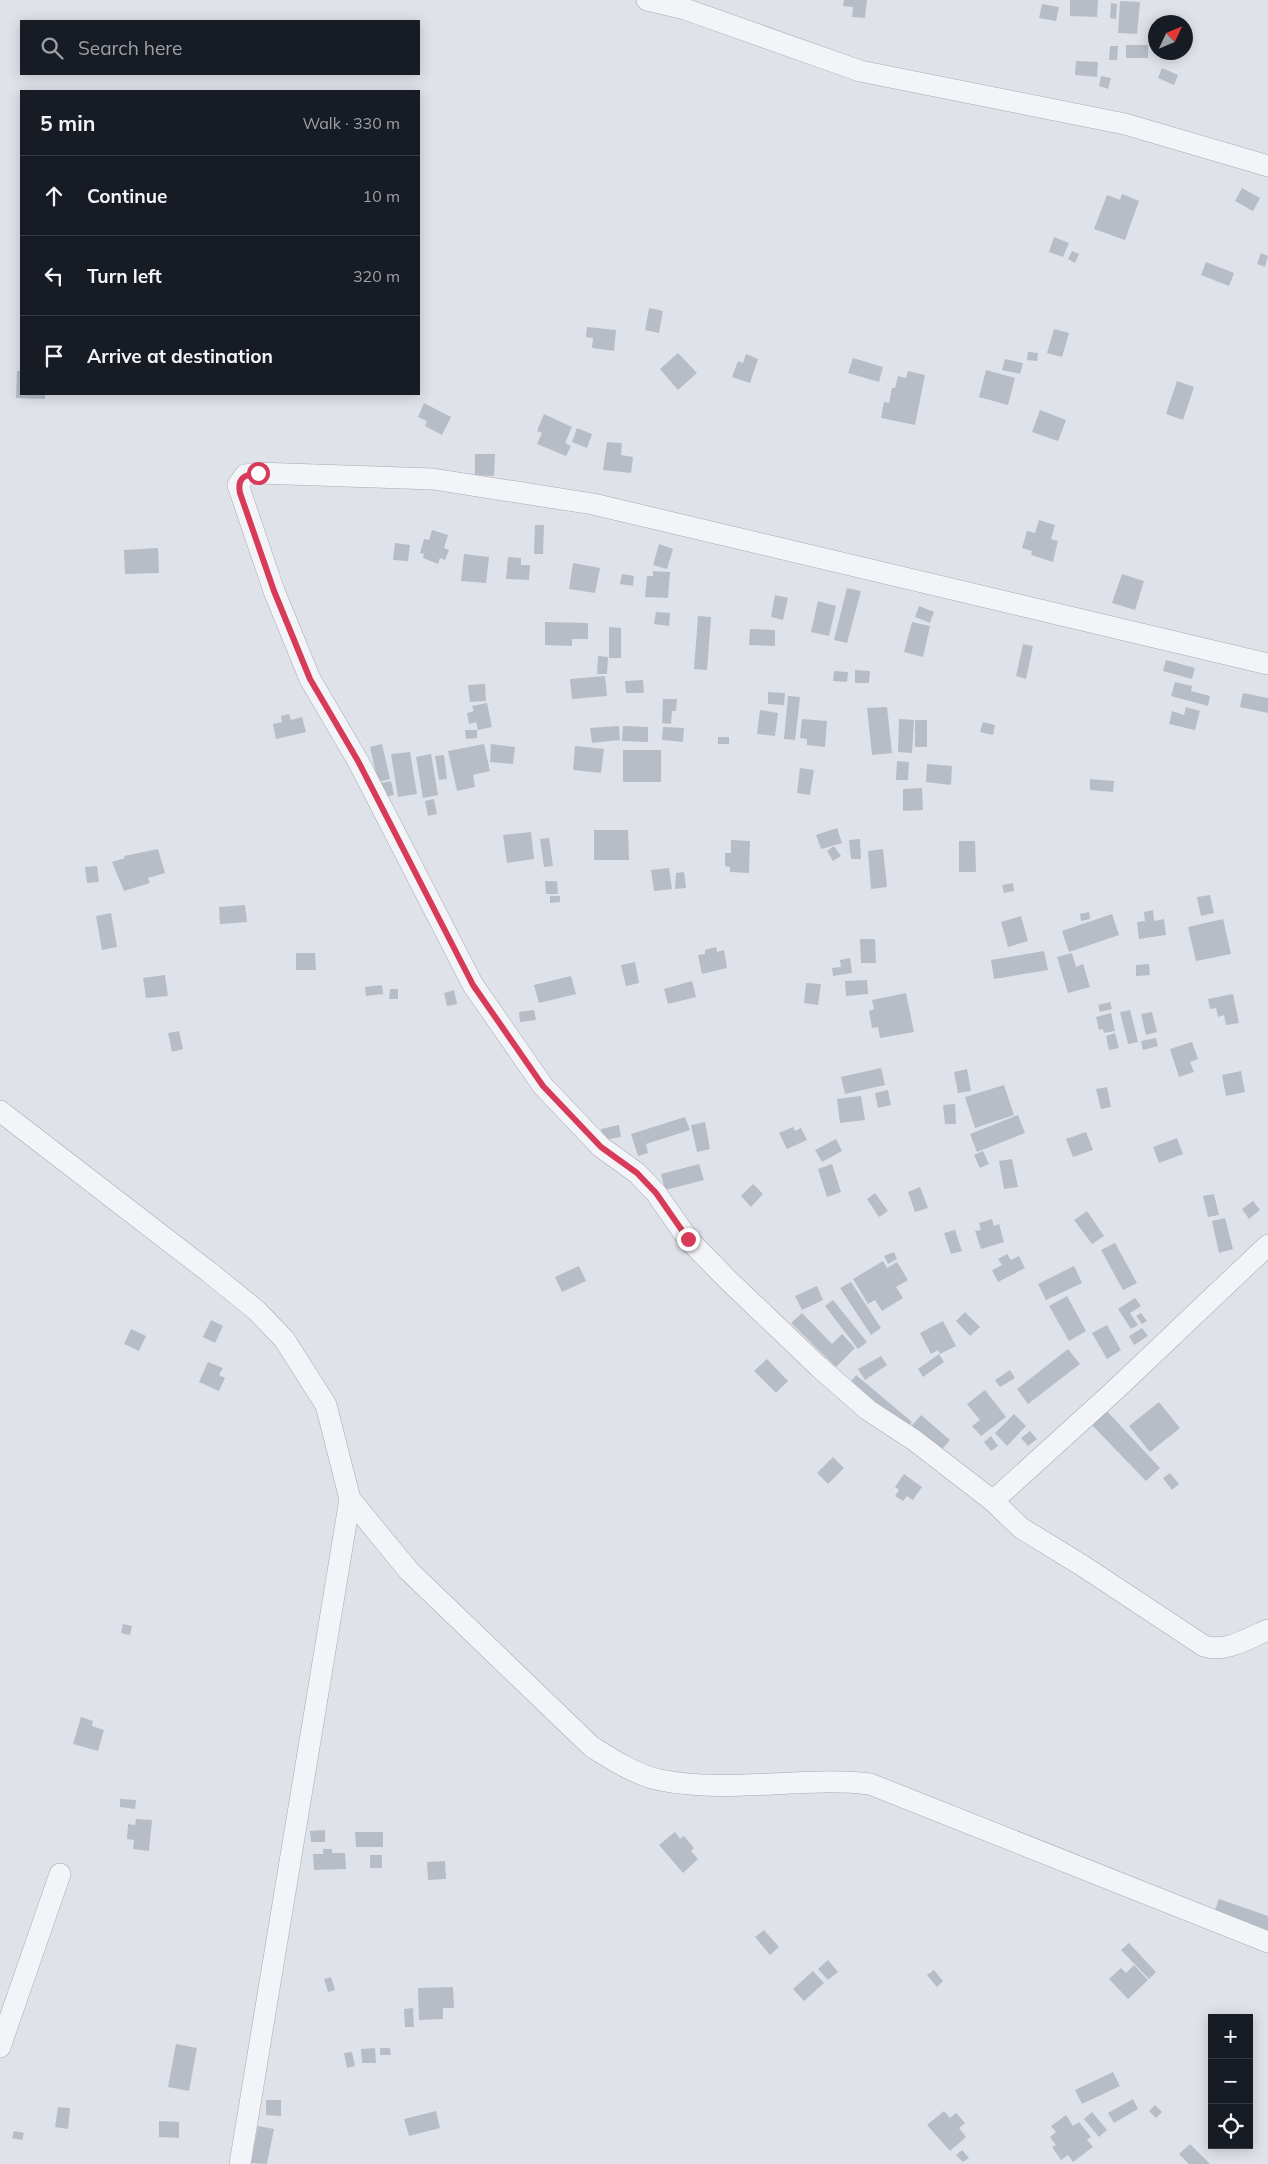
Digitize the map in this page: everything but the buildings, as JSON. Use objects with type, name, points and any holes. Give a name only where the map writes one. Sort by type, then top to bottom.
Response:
[{"type":"street","points":[[647,0],[687,4],[860,70],[1125,124],[1268,166]]},
{"type":"street","points":[[1268,664],[593,504],[433,479],[258,473],[245,475],[240,479],[238,485],[274,591],[310,679],[358,761],[473,985],[543,1086],[601,1147],[637,1173],[656,1193],[688,1239],[819,1367],[868,1410],[914,1440],[993,1501],[1021,1528],[1204,1646],[1212,1649],[1227,1647],[1268,1630]]},
{"type":"street","points":[[0,1111],[256,1310],[284,1340],[326,1405],[350,1499],[240,2164]]},
{"type":"street","points":[[993,1501],[1113,1392],[1268,1245]]},
{"type":"street","points":[[350,1499],[409,1571],[592,1747],[618,1764],[659,1780],[690,1784],[744,1786],[851,1782],[870,1784],[1268,1942]]},
{"type":"street","points":[[0,2047],[60,1874]]},
{"type":"route","points":[[258,473],[245,475],[240,479],[238,485],[240,493],[274,591],[310,679],[358,761],[423,884],[473,985],[543,1086],[601,1147],[637,1173],[656,1193],[688,1239]]}]
